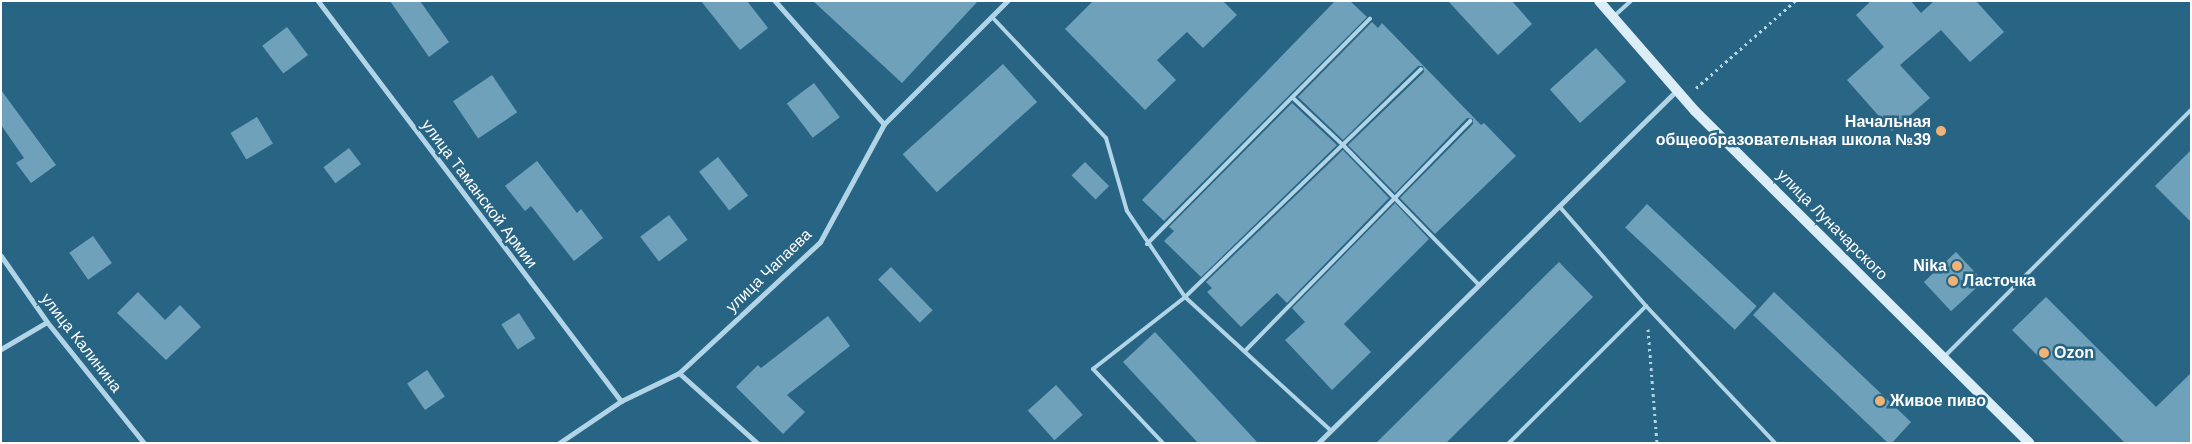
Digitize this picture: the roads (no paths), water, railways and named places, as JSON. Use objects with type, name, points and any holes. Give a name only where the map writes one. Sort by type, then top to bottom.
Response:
[{"type":"street","name":"улица Таманской Армии","points":[[318,1],[621,401]]},
{"type":"street","points":[[775,1],[884,124]]},
{"type":"street","name":"улица Чапаева","points":[[559,443],[621,401],[679,372],[820,242],[884,124],[1007,1]]},
{"type":"street","name":"улица Луначарского","points":[[1599,1],[1680,95],[2029,443]]},
{"type":"street","points":[[1318,443],[1560,207],[1680,95]]},
{"type":"street","name":"улица Калинина","points":[[1,256],[47,322],[144,443]]},
{"type":"street","points":[[1,349],[47,322]]},
{"type":"street","points":[[679,372],[757,443]]},
{"type":"lane","points":[[1613,17],[1631,1]]},
{"type":"lane","points":[[992,17],[1106,138],[1127,212],[1147,244],[1186,297],[1330,430]]},
{"type":"lane","points":[[1147,244],[1294,99],[1370,19]]},
{"type":"lane","points":[[1163,443],[1092,369],[1186,297],[1421,69]]},
{"type":"lane","points":[[1294,99],[1394,196],[1479,285]]},
{"type":"lane","points":[[1944,357],[2191,110]]},
{"type":"lane","points":[[1245,352],[1394,196],[1470,121]]},
{"type":"lane","points":[[1560,207],[1646,306],[1776,443]]},
{"type":"lane","points":[[1509,443],[1646,306]]},
{"type":"place","name":"Начальная общеобразовательная школа №39","points":[[1941,131]]},
{"type":"place","name":"Nika","points":[[1957,266]]},
{"type":"place","name":"Ласточка","points":[[1953,281]]},
{"type":"place","name":"Ozon","points":[[2044,353]]},
{"type":"place","name":"Живое пиво","points":[[1880,401]]}]
